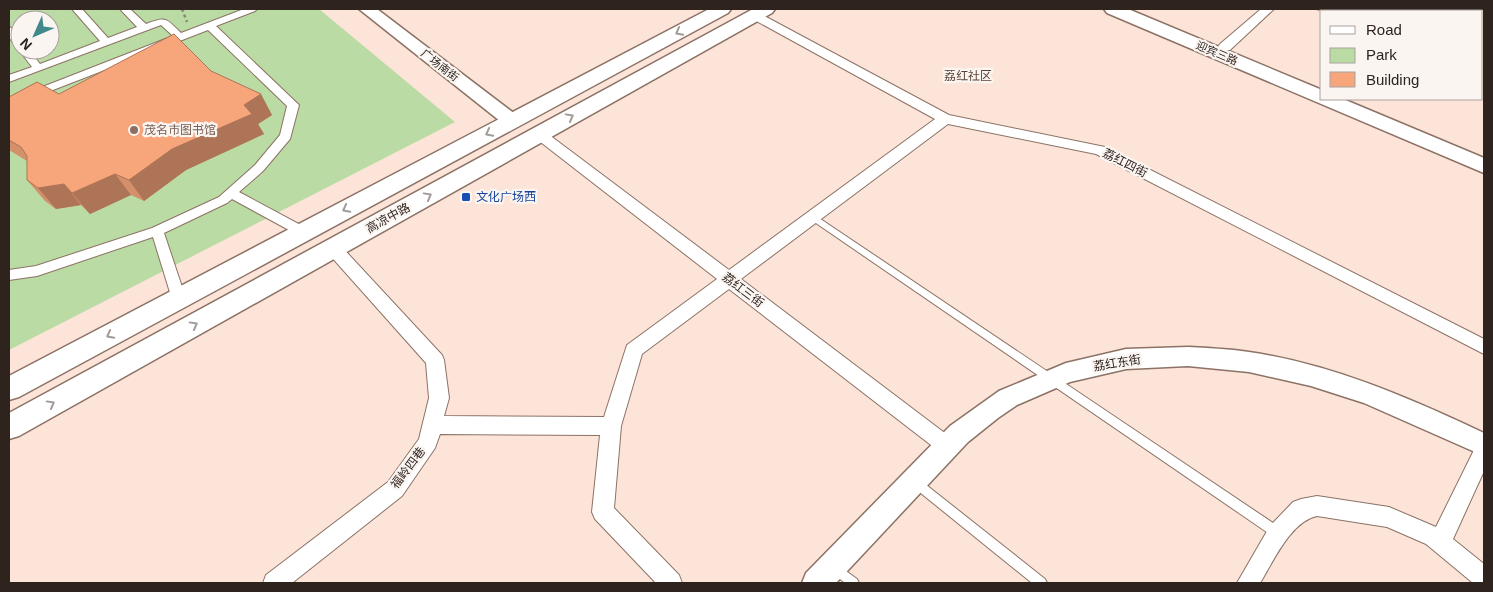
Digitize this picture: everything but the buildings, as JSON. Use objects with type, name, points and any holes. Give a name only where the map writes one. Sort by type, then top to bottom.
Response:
[{"type":"main road","points":[[9,389],[722,9]]},
{"type":"main road","name":"迎宾三路","points":[[1113,9],[1320,96]]},
{"type":"main road","name":"迎宾三路","points":[[1134,9],[1320,86]]},
{"type":"main road","name":"高凉中路","points":[[9,427],[761,12]]},
{"type":"main road","points":[[1328,100],[1484,166]]},
{"type":"main road","points":[[1351,100],[1484,156]]},
{"type":"main road","points":[[136,321],[154,347]]},
{"type":"street","points":[[77,9],[106,42]]},
{"type":"street","points":[[125,9],[144,28]]},
{"type":"street","points":[[9,104],[252,9]]},
{"type":"street","name":"广场南街","points":[[367,9],[512,121]]},
{"type":"street","points":[[1225,47],[1268,9]]},
{"type":"street","name":"荔红四街","points":[[761,12],[945,119],[1100,150],[1484,347]]},
{"type":"street","points":[[9,79],[163,21],[179,37]]},
{"type":"street","points":[[9,275],[37,271],[157,231],[223,200],[259,168],[286,136],[293,105],[209,25]]},
{"type":"street","points":[[32,60],[38,68]]},
{"type":"street","points":[[671,583],[603,512],[612,426],[634,350],[945,119]]},
{"type":"street","name":"荔红三街","points":[[539,134],[948,446]]},
{"type":"street","points":[[232,193],[303,232]]},
{"type":"street","points":[[157,231],[179,298]]},
{"type":"street","name":"福岭四巷","points":[[274,583],[395,489],[428,442],[439,398],[434,360],[333,248]]},
{"type":"street","name":"荔红东街","points":[[825,574],[948,446],[983,414],[1008,398],[1051,379],[1093,366],[1155,357],[1223,359],[1257,363],[1321,378],[1368,392],[1407,408],[1484,445]]},
{"type":"street","points":[[433,425],[612,426]]},
{"type":"street","points":[[1440,542],[1484,450]]},
{"type":"street","points":[[1248,583],[1278,533],[1301,509],[1317,506],[1389,517],[1440,542],[1484,578]]},
{"type":"lane","points":[[813,217],[1278,533]]},
{"type":"lane","points":[[914,481],[1041,583]]},
{"type":"lane","points":[[825,574],[853,583]]},
{"type":"green space","points":[[9,9],[319,9],[455,122],[9,350]]},
{"type":"place","name":"茂名市图书馆","points":[[134,130]]},
{"type":"place","name":"文化广场西","points":[[466,197]]},
{"type":"district","name":"荔红社区","points":[[968,76]]}]
